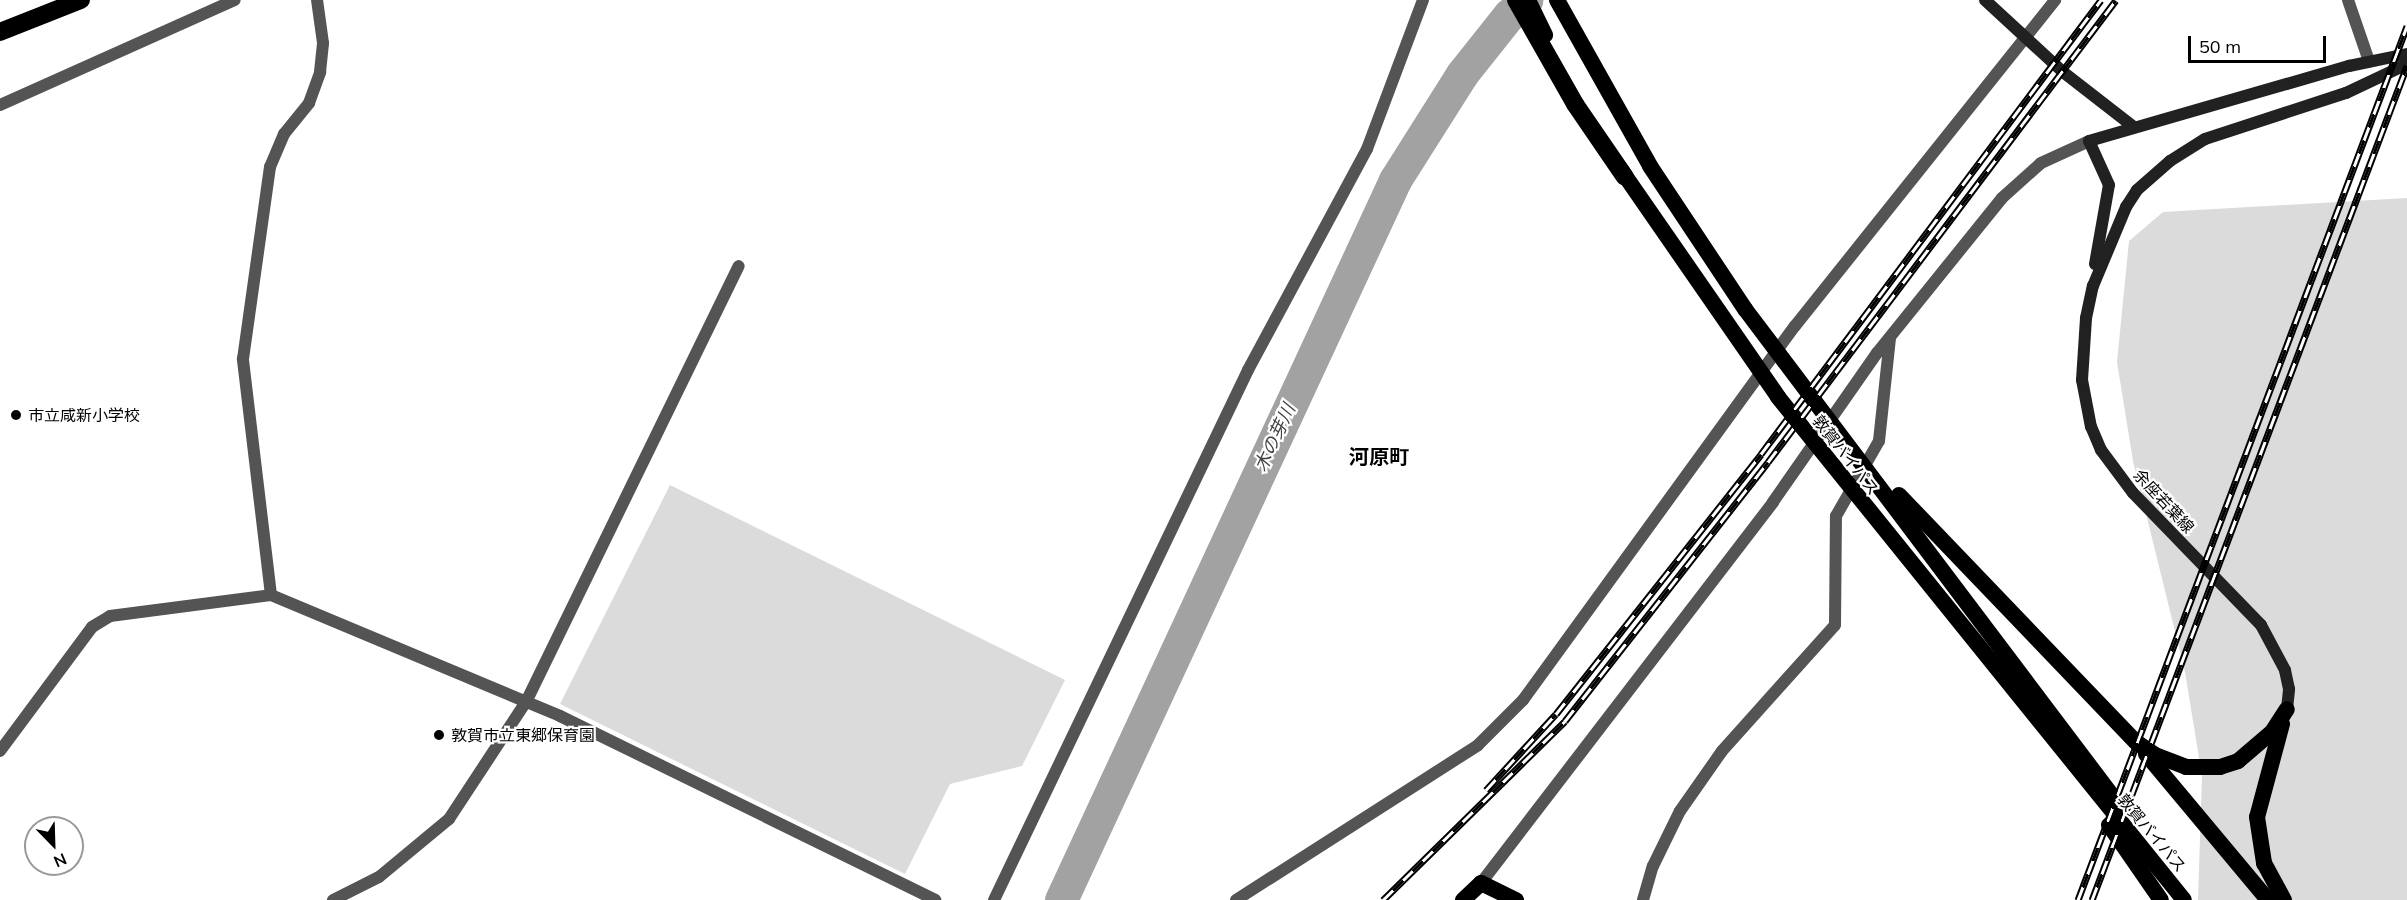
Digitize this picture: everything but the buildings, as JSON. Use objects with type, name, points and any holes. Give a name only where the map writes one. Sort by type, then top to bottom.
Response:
[{"type":"highway","points":[[0,32],[81,0]]},
{"type":"highway","points":[[1516,0],[1575,104],[1624,177]]},
{"type":"highway","name":"敦賀バイパス","points":[[1528,0],[1624,177],[1778,397],[1863,506],[2184,900]]},
{"type":"highway","name":"敦賀バイパス","points":[[1557,0],[1604,89],[1696,237],[1796,379],[1846,442],[1887,488],[2189,900]]},
{"type":"highway","points":[[1887,488],[2136,742],[2268,900]]},
{"type":"highway","points":[[2136,742],[2186,768],[2220,767],[2256,749],[2287,709]]},
{"type":"highway","points":[[2284,900],[2264,863],[2257,817],[2287,709]]},
{"type":"highway","points":[[2039,724],[2161,900]]},
{"type":"highway","points":[[1463,900],[1481,882],[1516,900]]},
{"type":"main road","points":[[1985,0],[2025,40],[2134,127]]},
{"type":"main road","points":[[2089,141],[2369,61],[2407,54]]},
{"type":"main road","name":"余座若葉線","points":[[2093,286],[2126,207],[2138,190],[2170,161],[2205,139],[2346,93],[2407,64]]},
{"type":"main road","name":"余座若葉線","points":[[2089,141],[2109,185],[2083,338],[2082,380],[2091,427],[2101,450],[2133,493],[2262,625],[2276,646],[2285,670],[2289,689],[2287,709]]},
{"type":"street","points":[[0,105],[235,0]]},
{"type":"street","points":[[271,594],[243,359],[270,167],[284,134],[309,103],[320,72],[323,43],[316,0]]},
{"type":"street","points":[[994,900],[1248,370],[1367,149],[1423,0]]},
{"type":"street","points":[[1236,900],[1462,756],[1523,700],[1795,326],[2055,0]]},
{"type":"street","points":[[2348,0],[2369,61]]},
{"type":"street","points":[[1481,882],[1773,502],[1890,338],[2013,186],[2041,163],[2089,141]]},
{"type":"street","points":[[333,900],[379,877],[449,819],[526,702],[739,266]]},
{"type":"street","points":[[1643,900],[1653,866],[1680,811],[1722,751],[1834,625],[1836,516],[1879,441],[1890,338]]},
{"type":"street","points":[[0,751],[92,627],[110,616],[271,594],[526,702],[935,900]]},
{"type":"shaded area","points":[[2407,198],[2407,900],[2198,900],[2202,776],[2185,672],[2133,461],[2117,362],[2129,241],[2163,212]]},
{"type":"shaded area","points":[[670,485],[1065,680],[1022,766],[950,784],[905,874],[560,704]]},
{"type":"waterway","name":"木の芽川","points":[[1061,900],[1395,180],[1462,74],[1509,15],[1526,0]]},
{"type":"railway","points":[[1486,790],[1556,714],[1761,454],[2101,0]]},
{"type":"railway","points":[[1383,900],[1565,721],[1768,462],[2116,0]]},
{"type":"railway","points":[[2078,900],[2407,26]]},
{"type":"railway","points":[[2092,900],[2407,66]]},
{"type":"place","name":"市立咸新小学校","points":[[16,415]]},
{"type":"place","name":"敦賀市立東郷保育園","points":[[439,735]]},
{"type":"district","name":"河原町","points":[[1379,456]]}]
